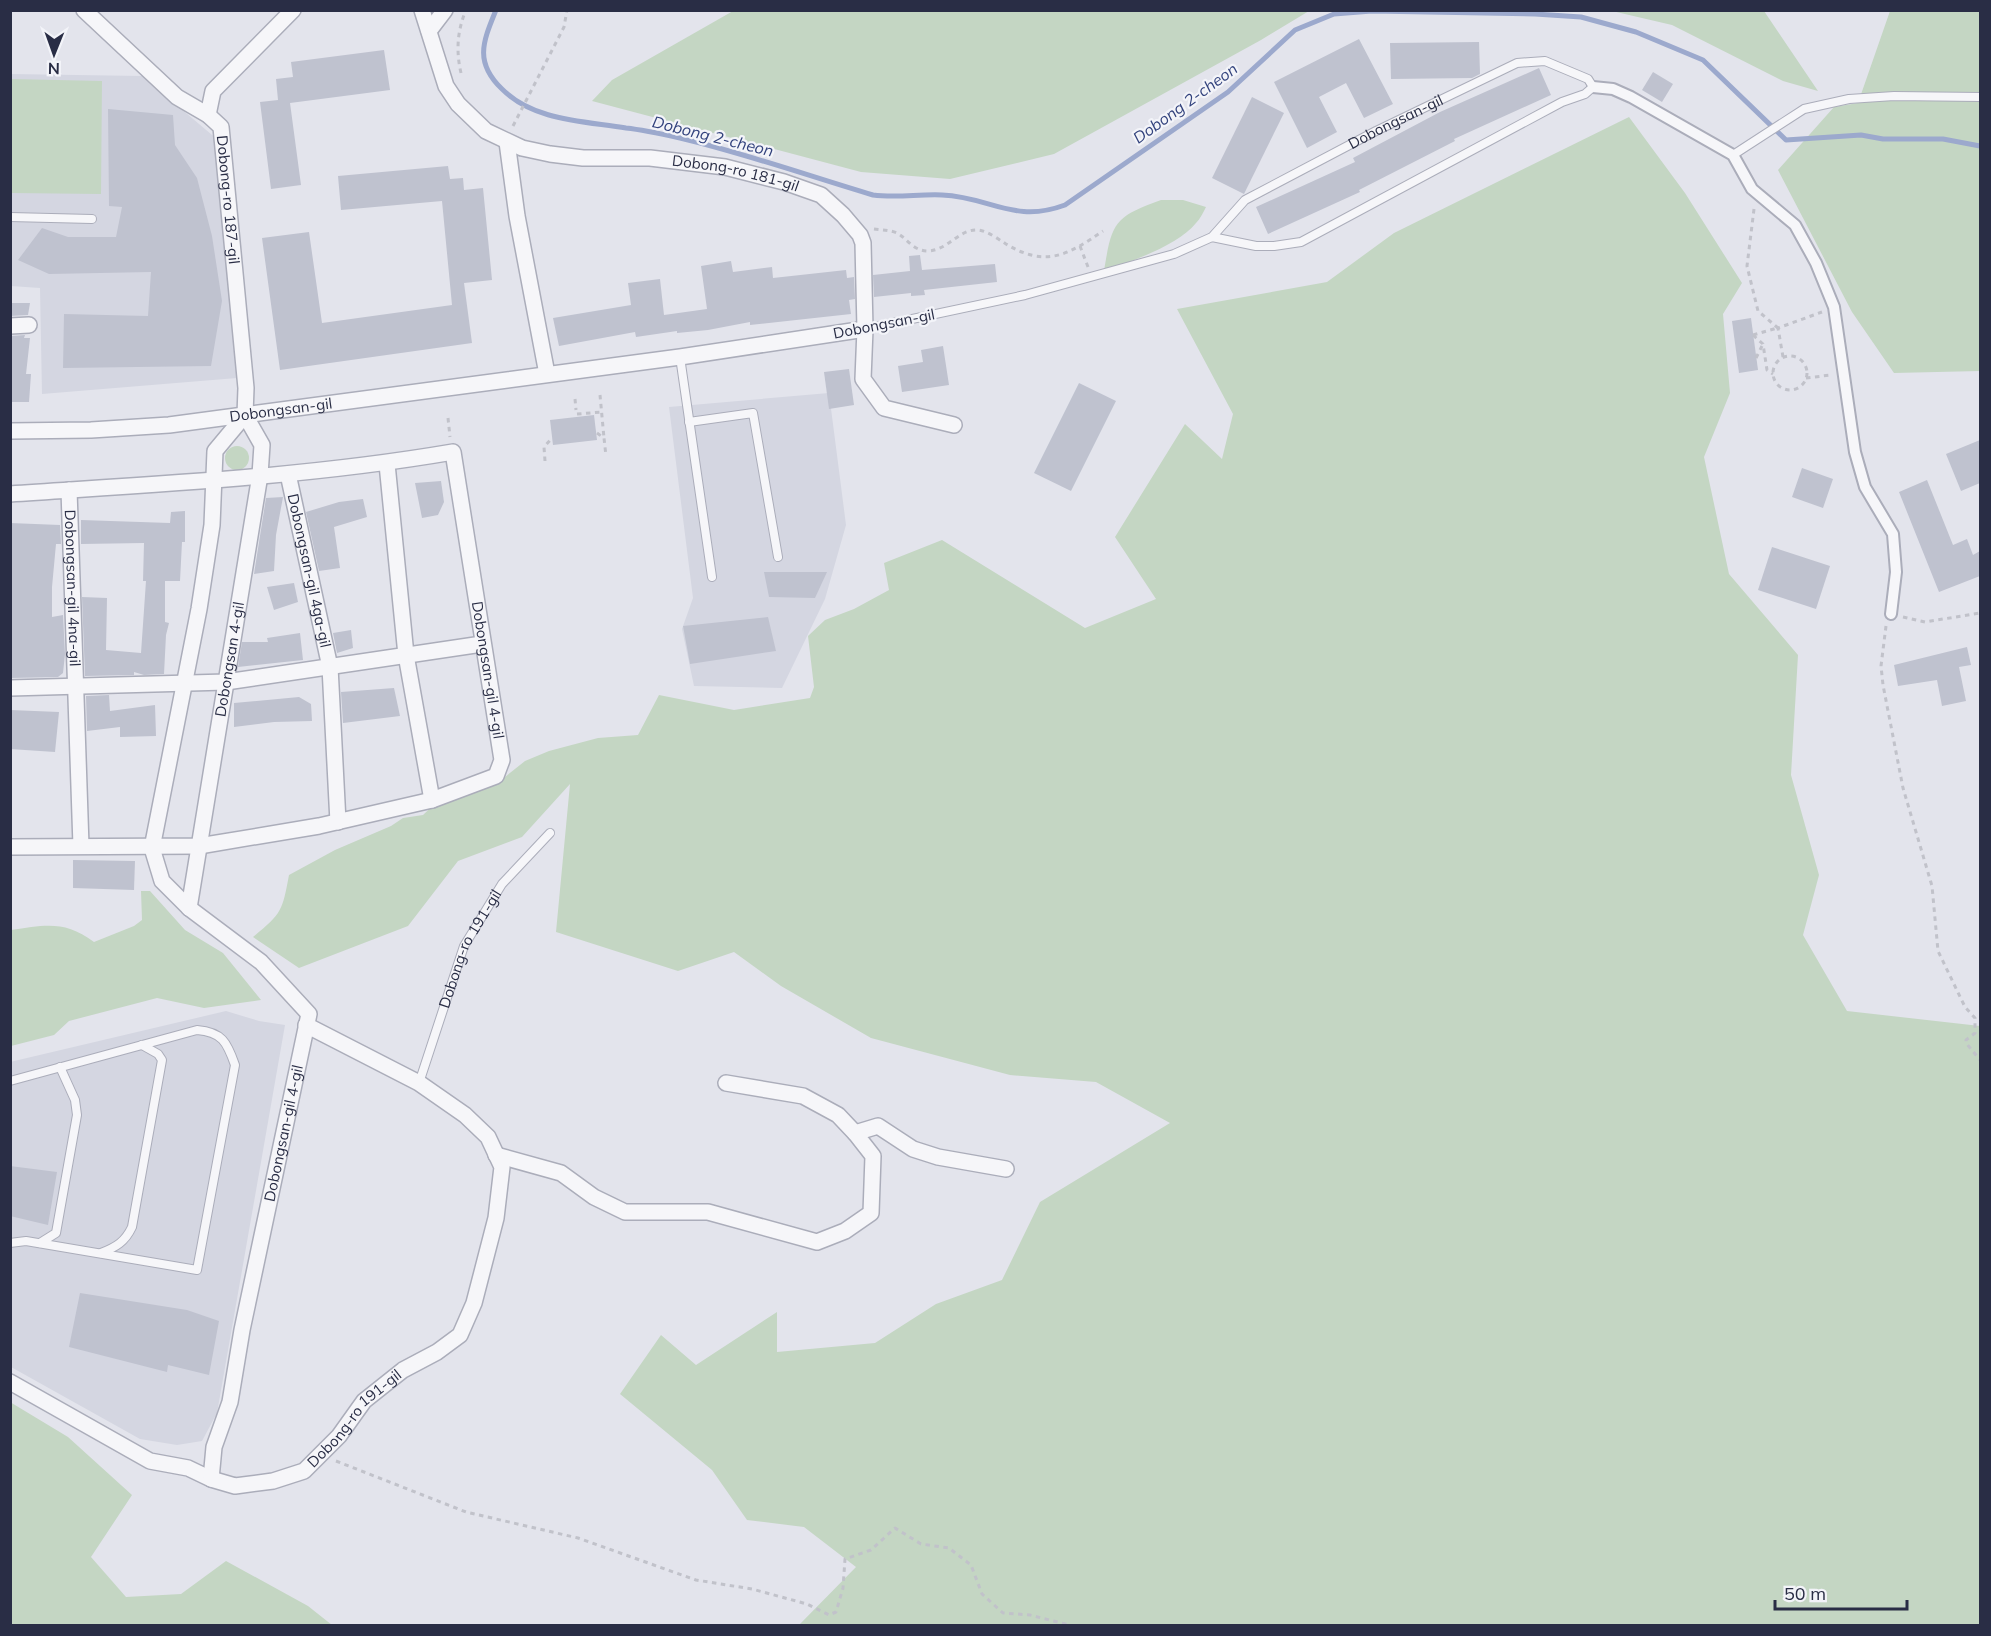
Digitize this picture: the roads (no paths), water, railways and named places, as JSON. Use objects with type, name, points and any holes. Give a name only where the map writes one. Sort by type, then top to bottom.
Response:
[{"type":"street","name":"Dobong-ro 187-gil","points":[[84,10],[177,98],[208,115],[221,127],[246,388],[245,415]]},
{"type":"street","points":[[208,115],[213,91],[293,10]]},
{"type":"street","name":"Dobong-ro 181-gil","points":[[422,10],[446,86],[452,96],[486,131],[509,135],[536,152],[566,156],[650,158],[725,167],[812,190],[828,200],[843,214],[864,243],[863,379],[884,408],[954,424]]},
{"type":"street","points":[[429,31],[445,10]]},
{"type":"street","name":"Dobongsan-gil","points":[[1593,87],[1613,89],[1631,97],[1733,155]]},
{"type":"street","points":[[509,135],[518,216],[548,375]]},
{"type":"street","points":[[1733,155],[1752,189],[1795,225],[1816,263],[1834,307],[1855,452],[1865,487],[1893,534],[1896,572],[1890,614]]},
{"type":"street","points":[[10,326],[29,325]]},
{"type":"street","name":"Dobongsan-gil","points":[[10,430],[170,425],[680,357],[865,329]]},
{"type":"street","points":[[245,415],[215,451],[215,480],[208,551],[186,683],[152,848],[162,880],[189,908],[261,962],[309,1014],[306,1025]]},
{"type":"street","name":"Dobongsan 4-gil","points":[[189,908],[260,475],[262,445],[245,415]]},
{"type":"street","name":"Dobongsan-gil 4-gil","points":[[10,494],[288,474],[387,464],[453,452],[502,760],[496,776],[432,801],[338,822],[199,846],[10,847]]},
{"type":"street","points":[[387,464],[406,656],[432,801]]},
{"type":"street","name":"Dobongsan-gil 4ga-gil","points":[[288,474],[330,667],[338,822]]},
{"type":"street","name":"Dobongsan-gil 4na-gil","points":[[69,490],[81,846]]},
{"type":"street","name":"Dobongsan-gil 4ga-gil","points":[[204,683],[226,682],[482,644]]},
{"type":"street","name":"Dobongsan-gil 4na-gil","points":[[10,688],[204,683]]},
{"type":"street","name":"Dobongsan-gil 4-gil","points":[[210,1479],[214,1447],[230,1402],[244,1318],[306,1025]]},
{"type":"street","name":"Dobong-ro 191-gil","points":[[10,1382],[150,1461],[188,1468],[210,1479],[235,1486],[273,1481],[304,1471],[339,1436],[364,1401],[403,1370],[437,1352],[460,1335],[474,1303],[496,1218],[502,1167],[488,1137],[465,1114],[419,1083],[306,1025]]},
{"type":"street","points":[[496,1155],[561,1173],[594,1197],[625,1212],[708,1212],[817,1242],[845,1231],[871,1213],[873,1156],[838,1115],[803,1096],[726,1083]]},
{"type":"street","points":[[855,1133],[878,1126],[913,1149],[938,1157],[1006,1169]]},
{"type":"lane","name":"Dobongsan-gil","points":[[865,329],[992,302],[1174,254],[1212,237],[1245,200],[1376,131],[1517,63],[1545,61],[1588,79],[1593,87]]},
{"type":"lane","points":[[1212,237],[1256,246],[1301,242],[1562,102],[1585,94],[1593,87]]},
{"type":"lane","points":[[1733,155],[1804,109],[1849,99],[1894,96],[1980,97]]},
{"type":"lane","points":[[10,217],[92,219]]},
{"type":"lane","points":[[680,357],[712,577]]},
{"type":"lane","points":[[689,422],[753,413],[778,557]]},
{"type":"lane","name":"Dobong-ro 191-gil","points":[[419,1083],[464,946],[502,884],[550,833]]},
{"type":"lane","points":[[10,1081],[197,1030],[212,1031],[219,1036],[230,1050],[235,1065],[197,1270],[26,1241],[10,1243]]},
{"type":"lane","points":[[99,1254],[119,1245],[128,1237],[132,1227],[162,1060],[158,1054],[142,1045]]},
{"type":"lane","points":[[39,1243],[56,1233],[77,1115],[75,1100],[60,1067]]},
{"type":"waterway","name":"Dobong 2-cheon","points":[[496,10],[485,42],[484,61],[487,70],[502,89],[515,100],[544,114],[680,138],[873,195],[942,195],[975,200],[1017,211],[1031,212],[1065,205],[1228,92],[1295,30],[1334,14],[1372,11],[1581,17],[1636,32],[1703,60],[1786,140],[1861,135],[1883,139],[1943,139],[1980,146]]}]
